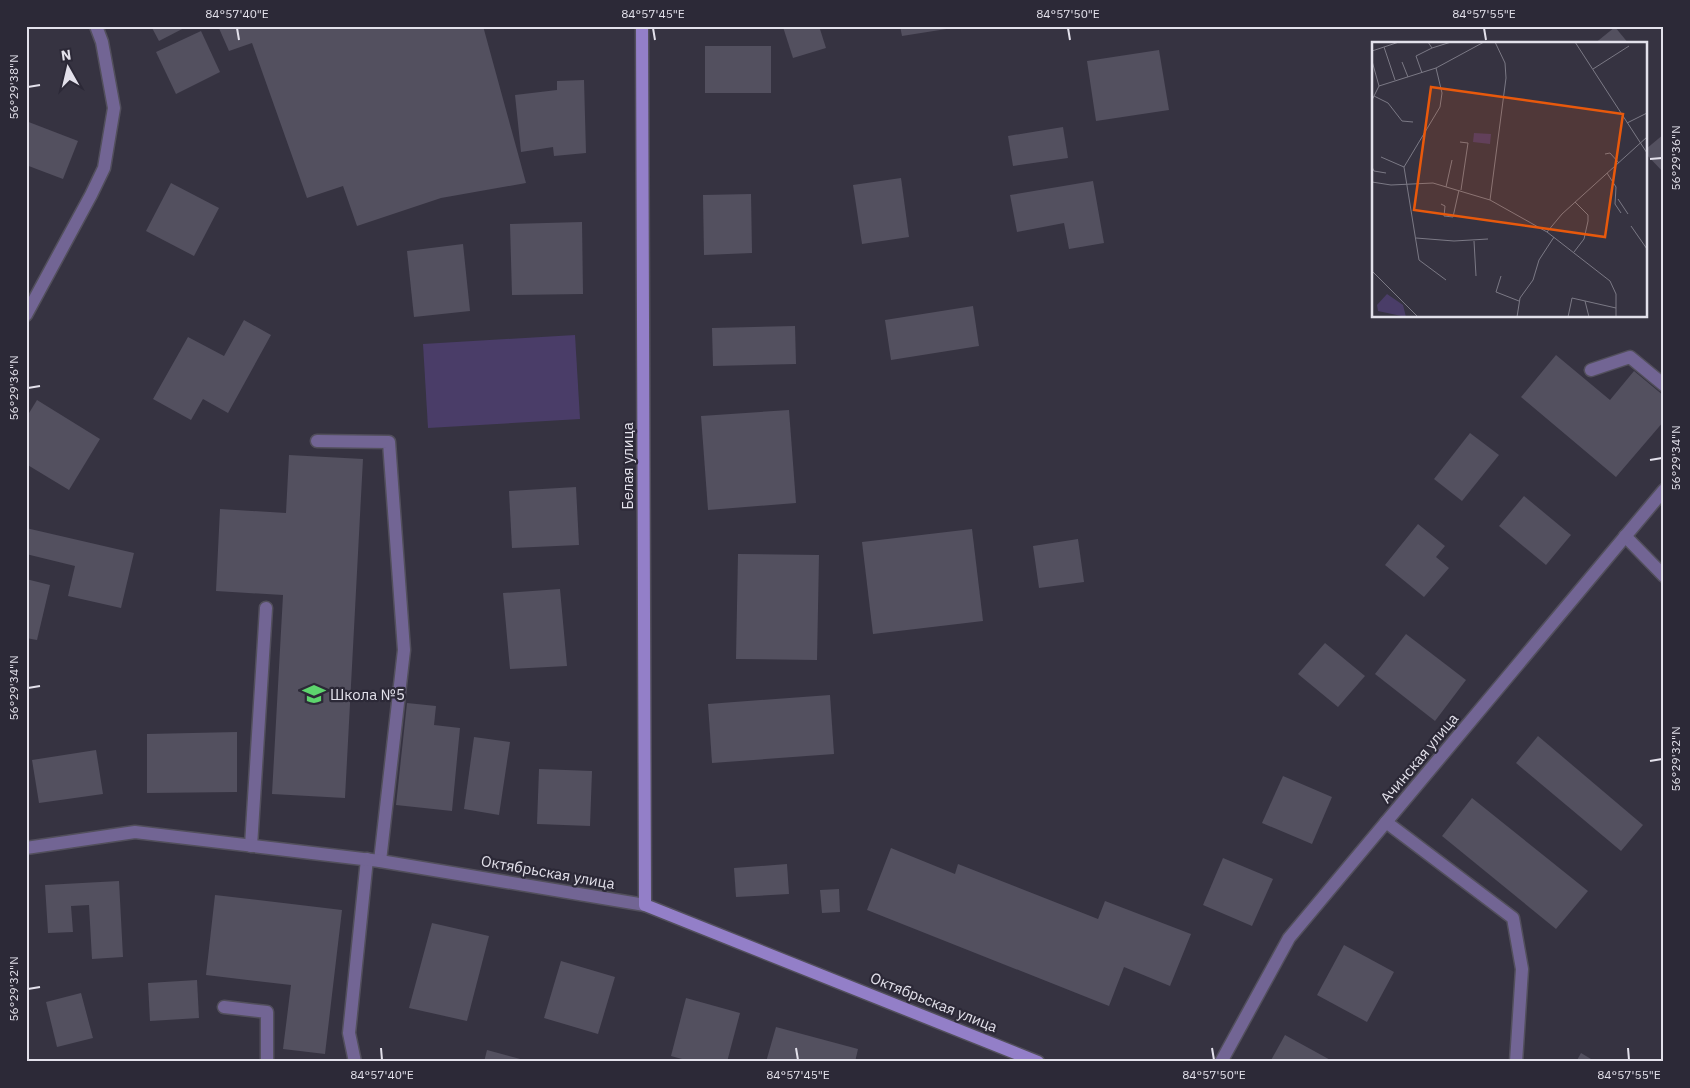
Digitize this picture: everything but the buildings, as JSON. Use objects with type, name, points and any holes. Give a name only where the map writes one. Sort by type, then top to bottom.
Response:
[{"type":"street","points":[[26,315],[104,168],[114,108],[102,42],[96,26]]},
{"type":"street","name":"Белая улица","points":[[642,26],[645,905]]},
{"type":"street","points":[[1591,370],[1630,357],[1664,385]]},
{"type":"street","points":[[317,440],[389,442],[404,650],[380,861]]},
{"type":"street","name":"Ачинская улица","points":[[1221,1062],[1289,938],[1664,490]]},
{"type":"street","points":[[1625,536],[1664,576]]},
{"type":"street","points":[[251,846],[266,608]]},
{"type":"street","points":[[1386,822],[1513,918],[1522,968],[1516,1062]]},
{"type":"street","name":"Октябрьская улица","points":[[26,848],[134,832],[367,859],[645,905],[1038,1062]]},
{"type":"street","points":[[355,1062],[348,1033],[367,859]]},
{"type":"street","points":[[224,1007],[267,1012],[267,1062]]},
{"type":"shaded area","points":[[575,335],[580,419],[428,428],[423,344]]},
{"type":"place","name":"Школа №5","points":[[314,694]]}]
